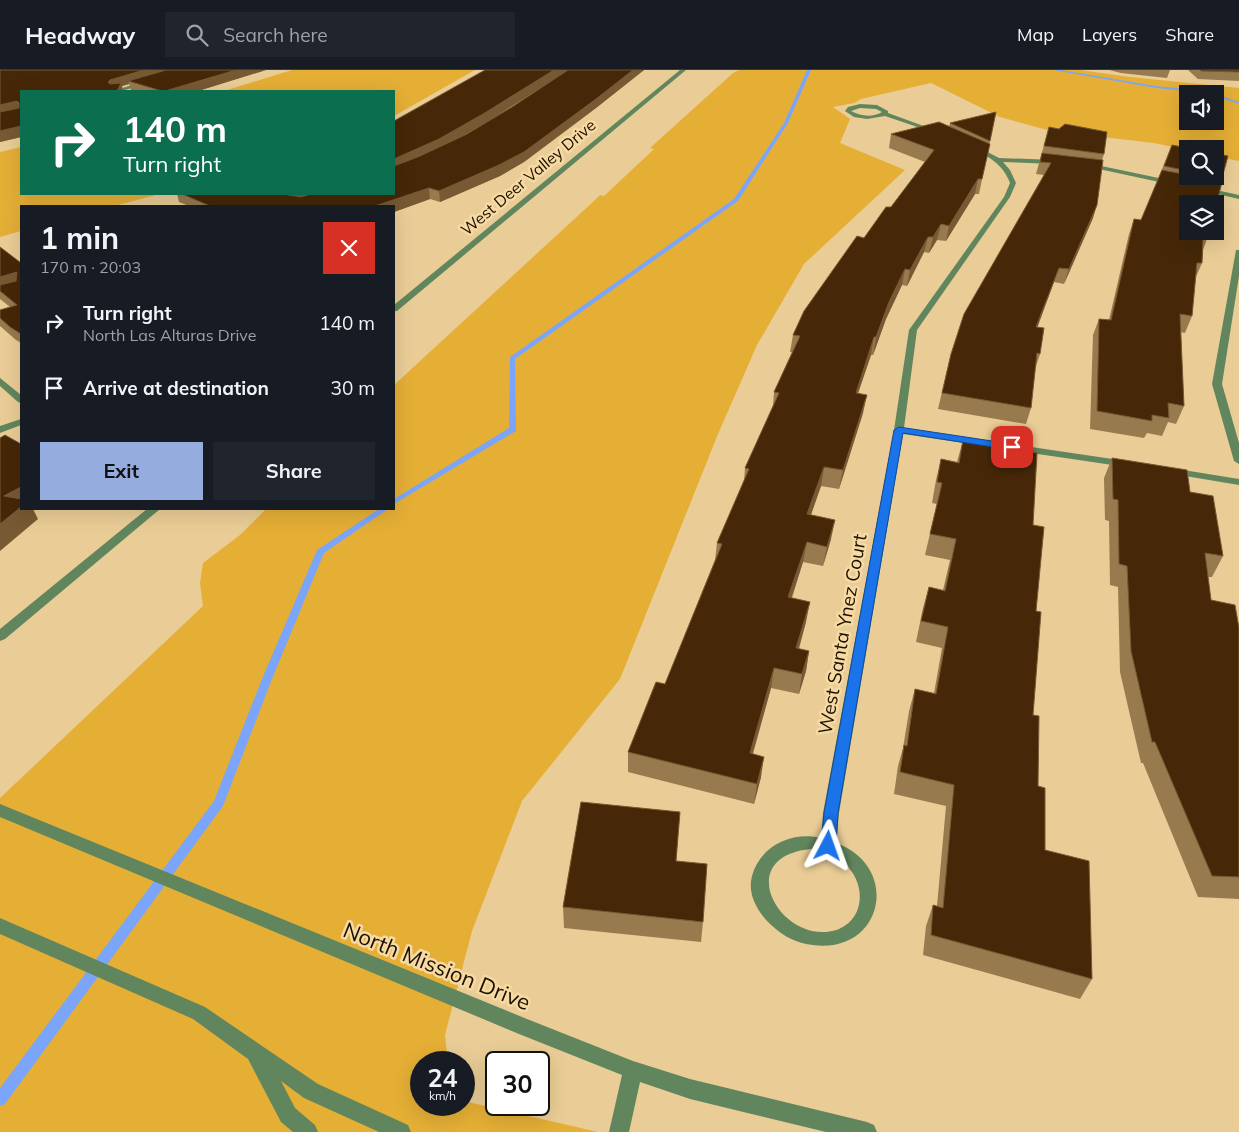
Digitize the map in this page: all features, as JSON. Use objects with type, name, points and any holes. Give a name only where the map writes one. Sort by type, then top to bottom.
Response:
[{"type":"street","name":"West Deer Valley Drive","points":[[395,308],[683,70]]},
{"type":"street","points":[[120,90],[151,81]]},
{"type":"street","points":[[885,114],[885,110],[872,106],[855,106],[848,111],[853,115],[865,117],[878,117],[885,114],[944,135]]},
{"type":"street","points":[[971,146],[999,160],[1067,162]]},
{"type":"street","name":"West Santa Ynez Court","points":[[828,846],[831,813],[899,430],[913,330],[1007,197],[1013,183],[1010,173],[999,160]]},
{"type":"street","points":[[1076,164],[1179,184]]},
{"type":"street","points":[[1193,187],[1239,197]]},
{"type":"street","points":[[1239,252],[1217,384],[1239,461]]},
{"type":"street","points":[[0,381],[20,399]]},
{"type":"street","points":[[0,430],[20,422]]},
{"type":"street","points":[[899,430],[1132,465]]},
{"type":"street","points":[[1161,470],[1239,482]]},
{"type":"street","points":[[0,636],[153,510]]},
{"type":"street","name":"North Mission Drive","points":[[0,810],[526,1028],[633,1070],[690,1089],[867,1132]]},
{"type":"street","points":[[811,842],[828,846],[844,854],[862,873],[870,897],[867,912],[858,925],[844,935],[827,939],[808,937],[790,931],[775,919],[764,905],[760,889],[761,873],[768,860],[779,850],[794,844],[811,842]]},
{"type":"street","points":[[0,926],[199,1013],[311,1091],[401,1132]]},
{"type":"street","points":[[253,1049],[288,1114],[308,1132]]},
{"type":"street","points":[[618,1132],[633,1070]]},
{"type":"shaded area","points":[[292,70],[475,70],[395,115],[395,90],[227,90]]},
{"type":"shaded area","points":[[739,70],[1080,70],[1209,85],[1179,85],[1179,130],[1224,130],[1224,86],[1239,88],[1239,161],[1224,158],[1224,140],[1179,140],[1179,148],[1154,143],[1051,131],[1000,117],[931,83],[833,107],[850,119],[840,143],[905,170],[804,264],[757,345],[718,434],[620,679],[522,801],[472,931],[445,1035],[447,1051],[410,1051],[410,1116],[475,1116],[475,1104],[485,1106],[485,1116],[529,1116],[598,1132],[0,1132],[0,798],[203,606],[200,583],[203,563],[240,535],[265,510],[395,510],[395,384],[600,195],[604,196],[654,149],[650,148],[733,73]]},
{"type":"shaded area","points":[[20,147],[20,195],[156,195],[118,205],[20,205],[20,231],[0,237],[0,152]]},
{"type":"building","points":[[0,70],[144,70],[110,80],[108,82],[110,84],[121,83],[118,90],[20,90],[20,126],[0,131],[0,112],[19,108],[19,103],[17,101],[0,105]]},
{"type":"building","points":[[166,70],[236,70],[168,90],[159,90],[128,81]]},
{"type":"building","points":[[485,70],[554,70],[439,139],[395,159],[395,120]]},
{"type":"building","points":[[568,70],[633,70],[524,152],[439,191],[429,188],[378,205],[208,205],[184,195],[288,195],[301,197],[308,195],[395,195],[395,166],[467,134]]},
{"type":"building","points":[[1239,70],[1239,72],[1201,71]]},
{"type":"building","points":[[996,112],[990,141],[950,123]]},
{"type":"building","points":[[939,122],[990,144],[982,179],[978,179],[949,226],[941,224],[933,237],[928,237],[910,270],[905,269],[889,302],[876,337],[874,337],[856,393],[867,395],[843,470],[824,467],[807,514],[835,520],[827,547],[807,542],[788,597],[810,602],[796,648],[809,651],[802,674],[774,668],[750,753],[764,757],[757,784],[628,752],[656,682],[665,684],[722,544],[717,543],[749,469],[745,468],[779,393],[774,392],[800,336],[793,335],[804,311],[857,236],[864,238],[886,207],[891,207],[934,150],[891,134]]},
{"type":"building","points":[[1065,124],[1107,132],[1104,154],[1044,146],[1049,127],[1059,129]]},
{"type":"building","points":[[1172,145],[1179,146],[1179,169],[1164,166]]},
{"type":"building","points":[[1042,153],[1103,160],[1097,205],[1069,269],[1059,268],[1036,327],[1044,328],[1040,354],[1037,353],[1031,408],[942,393],[951,354],[964,314],[1051,163],[1040,162]]},
{"type":"building","points":[[1224,155],[1228,156],[1224,171]]},
{"type":"building","points":[[1162,170],[1179,173],[1179,185],[1221,185],[1219,195],[1179,195],[1179,240],[1203,240],[1202,263],[1197,263],[1192,316],[1180,314],[1184,406],[1168,403],[1169,418],[1152,415],[1152,421],[1097,411],[1099,319],[1111,320],[1134,219],[1141,220]]},
{"type":"building","points":[[0,247],[20,262],[20,333],[0,318],[0,310],[17,305],[0,291],[0,285],[16,281],[17,272],[0,277]]},
{"type":"building","points":[[5,435],[20,443],[20,488],[4,496],[20,499],[20,508],[0,524],[0,438]]},
{"type":"building","points":[[963,440],[1037,453],[1033,525],[1044,527],[1036,611],[1041,612],[1033,715],[1039,716],[1038,786],[1045,788],[1045,850],[1089,861],[1092,979],[931,935],[933,905],[943,908],[954,785],[900,772],[904,745],[907,746],[915,689],[936,694],[948,627],[921,621],[929,587],[945,591],[956,539],[930,534],[942,483],[937,482],[941,459],[959,463]]},
{"type":"building","points":[[1112,458],[1187,470],[1190,492],[1213,496],[1223,556],[1205,553],[1211,600],[1235,605],[1239,628],[1239,877],[1212,876],[1155,742],[1152,742],[1131,651],[1127,566],[1119,564],[1118,500],[1113,499]]},
{"type":"building","points":[[581,802],[680,812],[676,861],[707,864],[703,922],[563,907]]},
{"type":"waterway","points":[[395,501],[513,429],[512,358],[736,200],[786,123],[809,70]]},
{"type":"waterway","points":[[1055,70],[1156,87],[1206,92],[1239,103]]},
{"type":"waterway","points":[[0,1099],[219,803],[267,679],[320,552],[383,510]]},
{"type":"route","points":[[828,846],[831,813],[899,430],[1012,447]]}]
